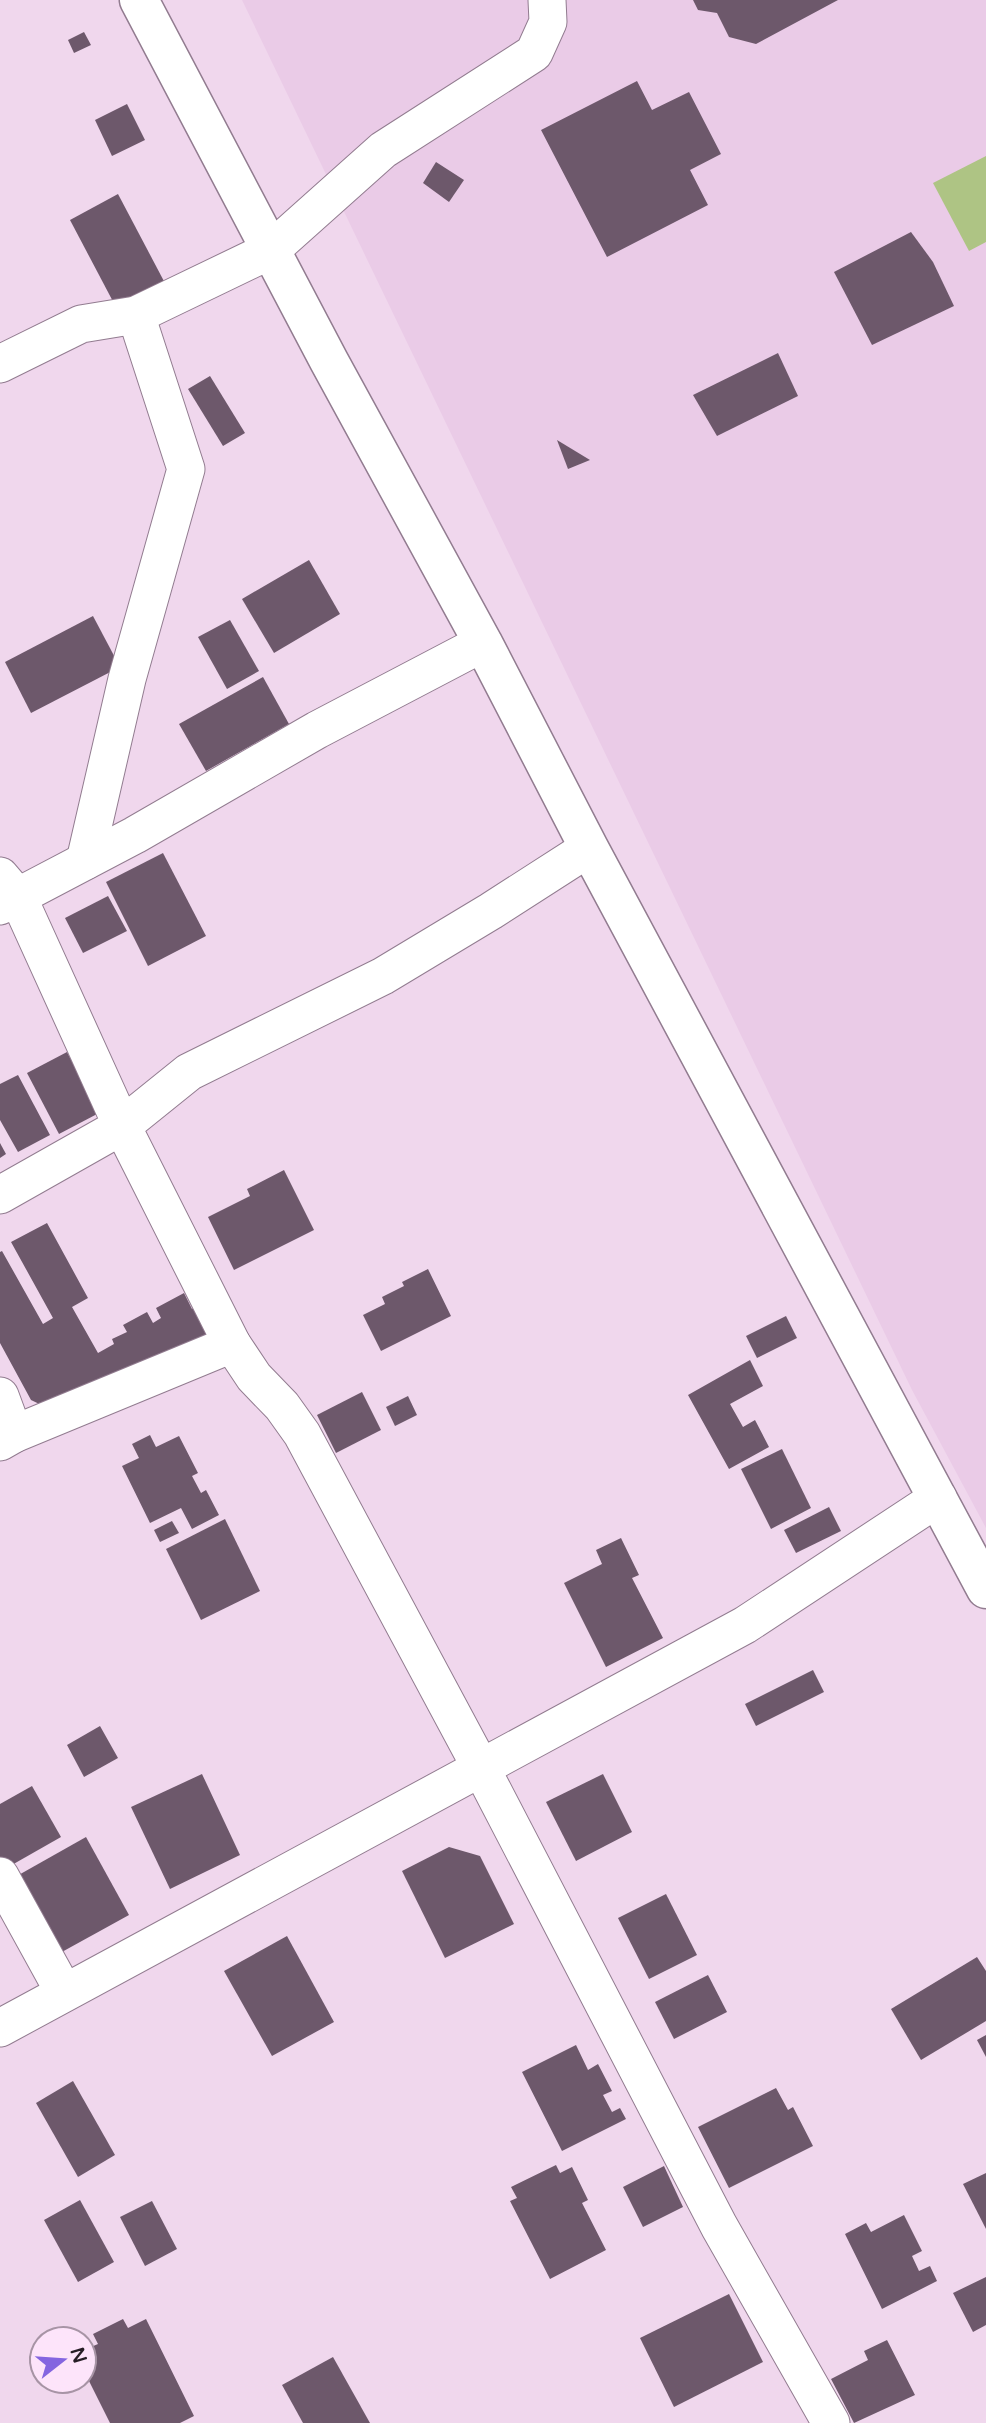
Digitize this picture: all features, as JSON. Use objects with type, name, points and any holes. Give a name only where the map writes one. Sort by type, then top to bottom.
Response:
[{"type":"street","points":[[139,0],[329,362],[483,643],[589,848],[986,1589]]},
{"type":"street","points":[[0,363],[81,324],[136,315],[271,250],[383,150],[534,53],[548,22],[547,0]]},
{"type":"street","points":[[85,861],[127,679],[186,469],[136,315]]},
{"type":"street","points":[[483,643],[317,730],[135,835],[85,861],[6,893],[232,1344],[254,1377],[282,1406],[302,1434],[481,1768],[719,2226],[831,2423]]},
{"type":"street","points":[[0,1195],[122,1126],[189,1072],[383,976],[589,848]]},
{"type":"street","points":[[0,1396],[7,1438],[232,1344]]},
{"type":"street","points":[[0,2028],[745,1625],[938,1497]]},
{"type":"street","points":[[0,1876],[64,1992]]},
{"type":"shaded area","points":[[242,0],[986,0],[986,1528],[912,1390]]},
{"type":"green space","points":[[986,156],[986,242],[969,251],[933,183]]},
{"type":"building","points":[[693,0],[838,0],[756,44],[729,37],[717,13],[698,10]]},
{"type":"building","points":[[84,32],[91,45],[74,53],[68,40]]},
{"type":"building","points":[[637,81],[652,110],[689,92],[721,154],[690,170],[708,205],[607,257],[541,130]]},
{"type":"building","points":[[127,104],[145,140],[112,156],[95,120]]},
{"type":"building","points":[[436,162],[464,180],[449,202],[423,183]]},
{"type":"building","points":[[118,194],[166,285],[118,311],[70,220]]},
{"type":"building","points":[[911,232],[933,262],[954,306],[872,345],[834,272]]},
{"type":"building","points":[[778,353],[798,396],[717,436],[693,395]]},
{"type":"building","points":[[210,376],[245,433],[223,446],[188,389]]},
{"type":"building","points":[[557,440],[590,460],[568,469]]},
{"type":"building","points":[[309,560],[340,614],[274,653],[242,599]]},
{"type":"building","points":[[93,616],[120,667],[31,713],[5,662]]},
{"type":"building","points":[[230,620],[259,671],[227,689],[198,637]]},
{"type":"building","points":[[263,677],[289,724],[206,771],[179,724]]},
{"type":"building","points":[[163,853],[206,936],[148,966],[106,882]]},
{"type":"building","points":[[108,896],[127,931],[83,953],[65,918]]},
{"type":"building","points":[[67,1052],[99,1113],[59,1134],[27,1073]]},
{"type":"building","points":[[18,1075],[50,1135],[18,1152],[0,1120],[0,1084]]},
{"type":"building","points":[[0,1143],[6,1154],[0,1158]]},
{"type":"building","points":[[284,1170],[314,1230],[234,1270],[208,1217],[250,1196],[247,1189]]},
{"type":"building","points":[[47,1223],[88,1298],[72,1307],[98,1353],[114,1344],[112,1339],[127,1332],[123,1325],[147,1312],[153,1323],[161,1318],[156,1308],[184,1293],[192,1309],[196,1306],[211,1335],[54,1411],[31,1400],[0,1343],[0,1252],[2,1251],[43,1324],[53,1318],[11,1242]]},
{"type":"building","points":[[428,1269],[451,1316],[381,1351],[363,1315],[385,1304],[382,1297],[404,1286],[402,1282]]},
{"type":"building","points":[[786,1316],[797,1338],[757,1358],[746,1336]]},
{"type":"building","points":[[750,1360],[763,1386],[730,1404],[743,1427],[755,1420],[769,1447],[729,1469],[688,1395]]},
{"type":"building","points":[[362,1392],[381,1430],[336,1453],[317,1415]]},
{"type":"building","points":[[408,1396],[417,1415],[395,1426],[386,1407]]},
{"type":"building","points":[[150,1435],[156,1447],[179,1436],[198,1473],[192,1476],[201,1493],[206,1490],[219,1515],[192,1529],[181,1508],[150,1523],[122,1466],[139,1458],[132,1444]]},
{"type":"building","points":[[782,1449],[811,1508],[771,1529],[741,1469]]},
{"type":"building","points":[[829,1507],[841,1531],[796,1553],[784,1530]]},
{"type":"building","points":[[225,1519],[260,1591],[201,1620],[166,1549]]},
{"type":"building","points":[[172,1521],[179,1533],[160,1542],[154,1530]]},
{"type":"building","points":[[621,1538],[639,1575],[632,1578],[663,1638],[606,1667],[564,1583],[602,1564],[596,1550]]},
{"type":"building","points":[[813,1670],[824,1692],[756,1726],[745,1704]]},
{"type":"building","points":[[100,1726],[118,1758],[84,1777],[67,1745]]},
{"type":"building","points":[[202,1774],[240,1855],[170,1889],[131,1807]]},
{"type":"building","points":[[603,1774],[632,1832],[576,1861],[546,1802]]},
{"type":"building","points":[[32,1786],[61,1837],[3,1870],[0,1865],[0,1804]]},
{"type":"building","points":[[86,1837],[129,1915],[51,1958],[8,1881]]},
{"type":"building","points":[[449,1847],[480,1856],[514,1924],[445,1958],[402,1871]]},
{"type":"building","points":[[666,1894],[697,1955],[649,1979],[618,1918]]},
{"type":"building","points":[[287,1936],[334,2022],[272,2056],[224,1971]]},
{"type":"building","points":[[977,1957],[986,1971],[986,2021],[921,2060],[891,2009]]},
{"type":"building","points":[[708,1975],[727,2012],[674,2039],[655,2002]]},
{"type":"building","points":[[986,2035],[986,2057],[977,2040]]},
{"type":"building","points":[[576,2045],[588,2070],[598,2064],[612,2091],[603,2095],[612,2112],[620,2108],[626,2119],[562,2151],[522,2072]]},
{"type":"building","points":[[73,2081],[115,2155],[78,2177],[36,2103]]},
{"type":"building","points":[[776,2088],[788,2110],[793,2107],[813,2146],[729,2188],[698,2127]]},
{"type":"building","points":[[556,2165],[560,2173],[572,2167],[588,2200],[582,2203],[606,2250],[550,2279],[510,2201],[517,2198],[511,2187]]},
{"type":"building","points":[[664,2166],[683,2207],[643,2227],[623,2187]]},
{"type":"building","points":[[986,2173],[986,2229],[963,2184]]},
{"type":"building","points":[[80,2200],[114,2262],[78,2282],[44,2220]]},
{"type":"building","points":[[152,2201],[177,2249],[145,2266],[120,2217]]},
{"type":"building","points":[[904,2215],[922,2251],[912,2256],[919,2271],[930,2266],[937,2281],[882,2309],[845,2234],[866,2223],[871,2232]]},
{"type":"building","points":[[986,2277],[986,2325],[973,2332],[953,2293]]},
{"type":"building","points":[[729,2294],[763,2362],[674,2407],[640,2338]]},
{"type":"building","points":[[123,2319],[128,2328],[146,2319],[194,2416],[180,2423],[110,2423],[96,2395],[98,2332]]},
{"type":"building","points":[[887,2340],[915,2395],[854,2423],[831,2379],[868,2360],[864,2351]]},
{"type":"building","points":[[333,2357],[370,2423],[303,2423],[282,2385]]}]
